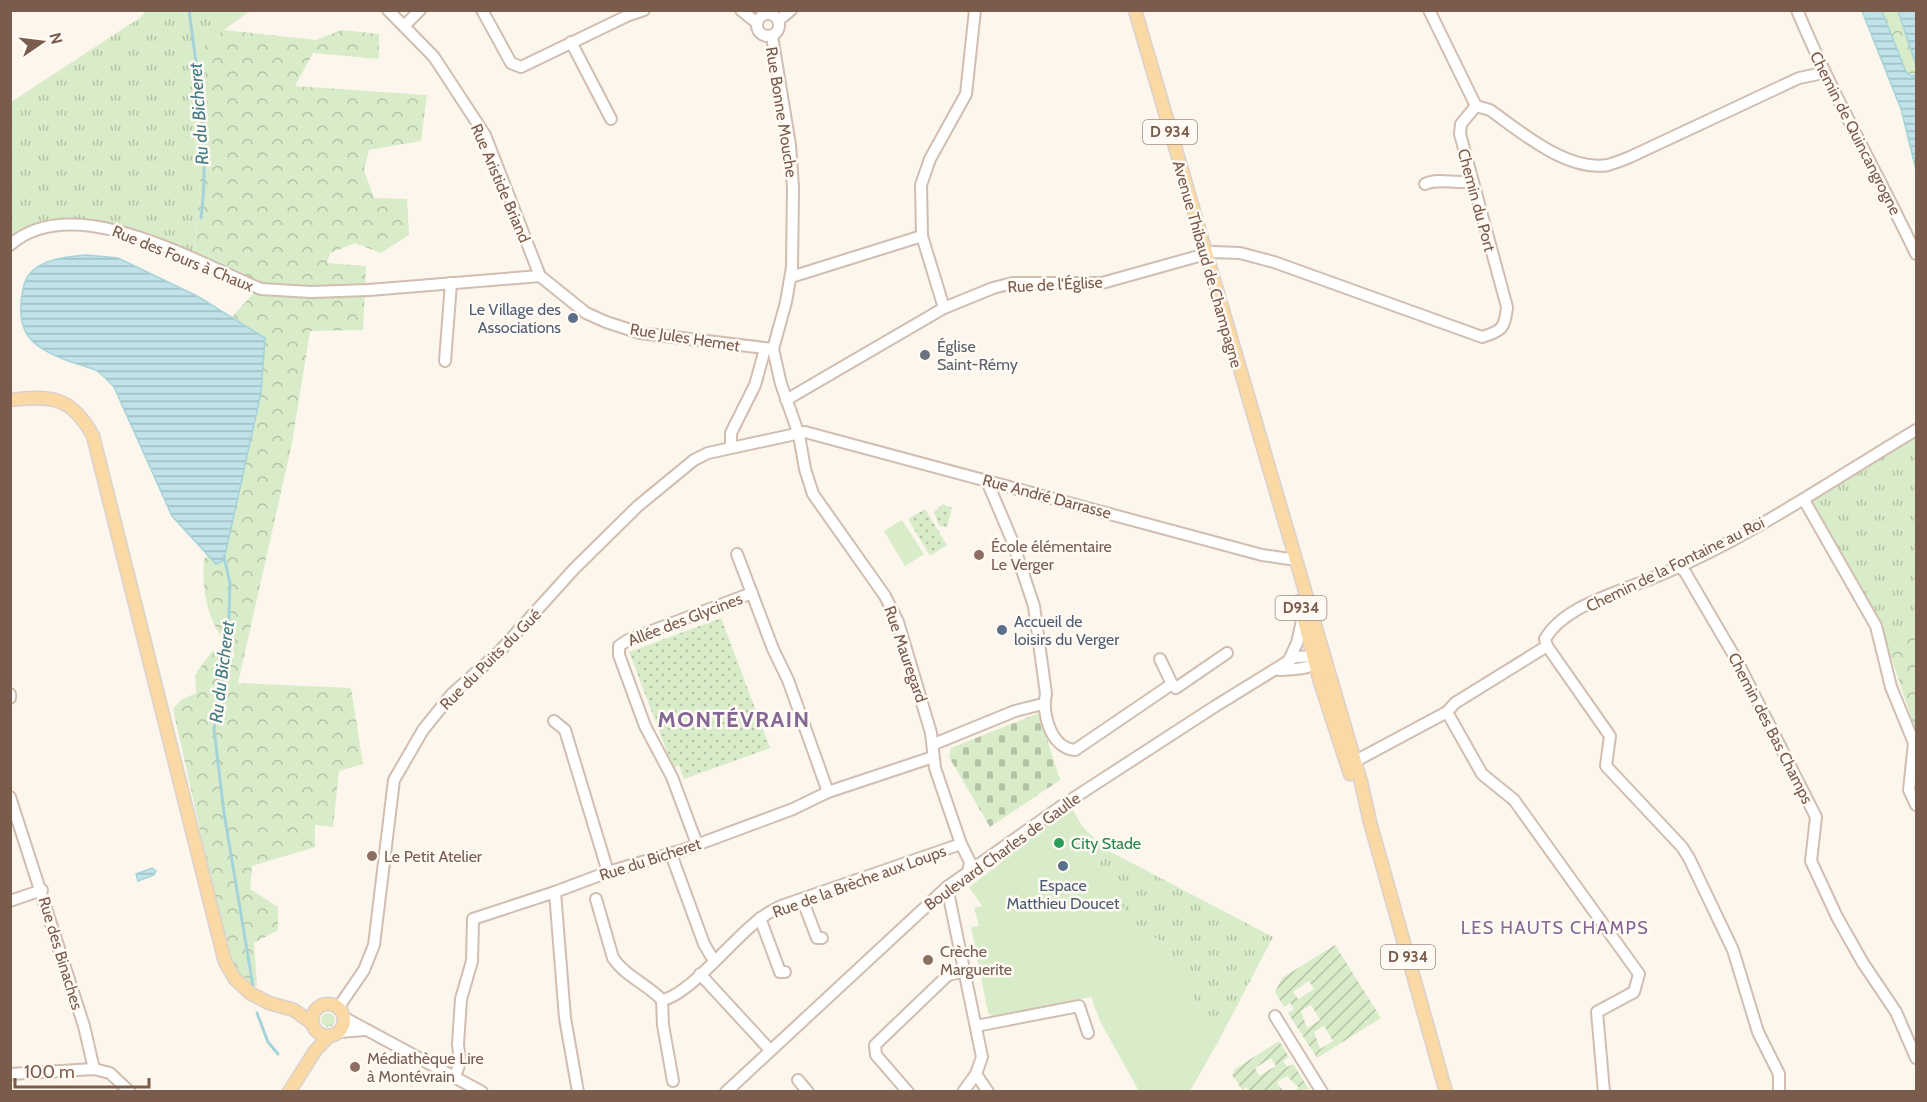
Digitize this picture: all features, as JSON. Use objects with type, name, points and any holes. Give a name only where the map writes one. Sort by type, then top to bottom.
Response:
[{"type":"main road","name":"Avenue Thibaud de Champagne","points":[[1135,10],[1262,449],[1317,659]]},
{"type":"main road","points":[[10,400],[52,398],[68,404],[77,411],[93,436],[225,962],[235,979],[250,993],[269,1004],[294,1011],[315,1027],[334,1034]]},
{"type":"main road","name":"Avenue Thibaud de Champagne","points":[[1292,559],[1303,615],[1370,822],[1446,1092]]},
{"type":"main road","points":[[290,1092],[315,1051],[343,1025],[341,1012],[326,1005],[294,1011]]},
{"type":"main road","points":[[315,1051],[313,1016],[318,1008]]},
{"type":"street","name":"Rue Aristide Briand","points":[[388,10],[434,57],[484,135],[540,276]]},
{"type":"street","points":[[405,25],[420,10]]},
{"type":"street","points":[[483,10],[512,63],[520,67],[644,10]]},
{"type":"street","points":[[741,10],[762,16],[774,15],[779,20]]},
{"type":"street","points":[[762,16],[761,34],[772,36],[778,31],[779,20],[791,10]]},
{"type":"street","points":[[944,309],[922,236],[921,184],[930,159],[966,94],[975,10]]},
{"type":"street","points":[[1429,10],[1476,106],[1490,110],[1565,158],[1586,164],[1606,165],[1630,157],[1799,78],[1823,73]]},
{"type":"street","name":"Chemin de Quincangrogne","points":[[1797,10],[1823,73],[1872,162],[1917,254]]},
{"type":"street","name":"Rue Bonne Mouche","points":[[772,36],[790,146],[794,232],[790,277],[769,349],[799,435]]},
{"type":"street","points":[[572,42],[611,119]]},
{"type":"street","name":"Chemin du Port","points":[[1204,253],[1224,251],[1274,262],[1482,337],[1498,332],[1503,327],[1507,307],[1460,134],[1461,124],[1476,106]]},
{"type":"street","points":[[1425,184],[1433,180],[1457,184],[1471,181]]},
{"type":"street","name":"Rue des Fours à Chaux","points":[[10,245],[20,237],[53,225],[103,226],[147,240],[261,289],[276,291],[369,290],[540,276]]},
{"type":"street","points":[[790,277],[922,236]]},
{"type":"street","name":"Rue de l'Église","points":[[786,400],[944,309],[993,288],[1013,284],[1101,283],[1204,253]]},
{"type":"street","name":"Rue Jules Hemet","points":[[540,276],[586,313],[640,333],[769,349]]},
{"type":"street","points":[[445,361],[451,283]]},
{"type":"street","points":[[731,447],[731,433],[755,385],[769,349]]},
{"type":"street","name":"Chemin de la Fontaine au Roi","points":[[1547,646],[1545,639],[1551,628],[1572,614],[1602,597],[1640,583],[1678,565],[1804,500],[1917,430]]},
{"type":"street","name":"Rue André Darrasse","points":[[799,435],[805,432],[1262,555],[1292,559]]},
{"type":"street","name":"Rue du Puits du Gué","points":[[341,1012],[364,970],[374,945],[393,780],[423,730],[453,694],[498,652],[574,569],[638,506],[694,460],[708,453],[731,447],[799,435]]},
{"type":"street","name":"Rue Mauregard","points":[[799,435],[805,470],[815,496],[885,596],[898,622],[934,744]]},
{"type":"street","points":[[986,479],[1012,540],[1034,606],[1046,694],[1043,704],[1056,742],[1066,749],[1075,750],[1172,684]]},
{"type":"street","points":[[1804,500],[1876,626],[1891,687],[1914,743],[1909,789],[1917,805]]},
{"type":"street","points":[[737,554],[788,680],[828,792]]},
{"type":"street","name":"Chemin des Bas Champs","points":[[1678,565],[1736,659],[1816,817],[1811,861],[1837,917],[1863,963],[1896,1012],[1917,1058]]},
{"type":"street","name":"Allée des Glycines","points":[[697,844],[672,777],[645,726],[619,655],[619,646],[628,639],[752,593]]},
{"type":"street","name":"Boulevard Charles de Gaulle","points":[[1288,662],[1297,643],[1303,615]]},
{"type":"street","points":[[1351,764],[1447,711],[1455,703],[1547,646],[1610,736],[1606,766],[1682,847],[1689,858],[1733,950],[1758,1032],[1775,1064],[1779,1092]]},
{"type":"street","points":[[1160,659],[1176,688],[1227,653]]},
{"type":"street","name":"Boulevard Charles de Gaulle","points":[[726,1092],[947,887],[1148,749],[1278,670],[1295,657],[1317,659]]},
{"type":"street","name":"Boulevard Charles de Gaulle","points":[[1278,670],[1317,659]]},
{"type":"street","points":[[968,873],[970,862],[961,844],[933,757],[934,744],[1016,711],[1043,704]]},
{"type":"street","points":[[1447,711],[1482,774],[1514,800],[1639,974],[1634,992],[1597,1012],[1604,1092]]},
{"type":"street","points":[[554,722],[564,730],[608,872]]},
{"type":"street","name":"Rue du Bicheret","points":[[455,1077],[460,1062],[460,999],[472,961],[473,919],[608,872],[671,854],[793,809],[828,792],[933,757]]},
{"type":"street","name":"Rue des Binaches","points":[[10,797],[84,1026],[94,1068]]},
{"type":"street","name":"Rue de la Brèche aux Loups","points":[[662,1000],[669,999],[700,974],[760,918],[781,906],[961,844]]},
{"type":"street","points":[[671,854],[704,944],[714,961]]},
{"type":"street","points":[[947,887],[982,1057],[976,1074],[963,1092]]},
{"type":"street","points":[[10,901],[42,891]]},
{"type":"street","points":[[555,892],[566,1018],[578,1092]]},
{"type":"street","points":[[596,899],[613,958],[618,967],[650,987],[662,1000],[663,1025],[673,1081]]},
{"type":"street","points":[[802,899],[817,938],[822,938]]},
{"type":"street","points":[[760,918],[780,972],[785,972]]},
{"type":"street","points":[[908,1092],[876,1055],[875,1045],[948,975],[966,971]]},
{"type":"street","points":[[700,974],[770,1050]]},
{"type":"street","points":[[976,1026],[1078,1006],[1088,1033]]},
{"type":"street","points":[[341,1012],[365,1030],[482,1092]]},
{"type":"street","points":[[1275,1016],[1318,1090]]},
{"type":"street","points":[[334,1034],[365,1030]]},
{"type":"street","points":[[10,1074],[94,1068],[110,1073],[130,1092]]},
{"type":"street","points":[[976,1074],[987,1092]]},
{"type":"street","points":[[798,1080],[808,1092]]},
{"type":"green space","points":[[146,11],[250,11],[224,30],[190,100],[200,176],[195,253],[148,237],[77,221],[11,242],[11,102],[141,17]]},
{"type":"green space","points":[[1882,11],[1898,11],[1916,64],[1916,76],[1906,72]]},
{"type":"green space","points":[[224,30],[316,40],[342,30],[379,34],[379,59],[313,53],[295,86],[427,95],[421,141],[369,150],[364,170],[374,198],[407,199],[409,235],[381,253],[355,243],[330,253],[327,263],[366,266],[363,330],[310,331],[292,443],[238,683],[351,688],[363,764],[339,771],[333,827],[315,825],[315,847],[252,866],[250,889],[278,907],[278,930],[254,943],[257,986],[249,986],[229,960],[173,709],[181,700],[196,693],[195,675],[212,651],[230,660],[234,657],[234,652],[218,632],[208,609],[203,572],[204,559],[208,555],[216,564],[265,338],[232,317],[262,284],[195,253],[200,176],[190,100],[191,58]]},
{"type":"green space","points":[[1916,430],[1916,629],[1886,642],[1879,622],[1804,500]]},
{"type":"green space","points":[[943,504],[952,508],[947,527],[939,526],[934,512]]},
{"type":"green space","points":[[925,509],[947,545],[930,556],[908,519]]},
{"type":"green space","points":[[902,520],[924,554],[905,566],[884,531]]},
{"type":"green space","points":[[721,618],[770,748],[684,779],[679,765],[674,768],[671,762],[629,652]]},
{"type":"green space","points":[[1916,629],[1916,732],[1886,642]]},
{"type":"green space","points":[[1039,713],[1060,780],[990,827],[949,757],[951,748]]},
{"type":"green space","points":[[1071,807],[1082,826],[1105,849],[1097,866],[1118,889],[1118,897],[1134,926],[1162,942],[1218,1042],[1190,1091],[1139,1091],[1100,1021],[1091,997],[992,1016],[988,1013],[971,927],[979,926],[974,908],[982,906],[969,887],[1001,863],[997,856]]},
{"type":"green space","points":[[1105,849],[1273,937],[1218,1042],[1162,942],[1134,926],[1097,866]]},
{"type":"green space","points":[[1335,945],[1381,1018],[1317,1058],[1288,1013],[1294,1009],[1290,1003],[1284,1007],[1275,992],[1282,978]],"holes":[[[1309,981],[1314,989],[1298,999],[1293,992]],[[1311,1005],[1320,1020],[1307,1028],[1301,1011]],[[1324,1026],[1333,1041],[1320,1049],[1314,1032]]]},
{"type":"green space","points":[[325,1013],[331,1013],[335,1020],[331,1027],[325,1027],[321,1023],[321,1017]]},
{"type":"green space","points":[[1279,1041],[1289,1057],[1283,1061],[1287,1067],[1293,1064],[1309,1089],[1294,1091],[1299,1088],[1287,1076],[1277,1082],[1283,1091],[1249,1091],[1246,1087],[1243,1091],[1232,1075],[1235,1069]],"holes":[[[1271,1058],[1276,1066],[1259,1076],[1255,1068]]]},
{"type":"water","points":[[1862,11],[1882,11],[1906,72],[1912,76],[1916,75],[1916,170],[1901,109]]},
{"type":"water","points":[[1898,11],[1916,11],[1916,65]]},
{"type":"water","points":[[86,255],[118,258],[197,296],[265,338],[261,393],[224,560],[216,564],[172,516],[114,387],[97,371],[45,351],[29,337],[24,328],[21,304],[26,279],[39,266],[47,262]]},
{"type":"water","points":[[152,868],[156,871],[154,875],[138,881],[136,874]]},
{"type":"waterway","name":"Ru du Bicheret","points":[[189,10],[204,140],[201,218]]},
{"type":"waterway","name":"Ru du Bicheret","points":[[224,557],[230,583],[228,649],[214,729],[224,813],[253,986]]},
{"type":"waterway","name":"Ru du Bicheret","points":[[257,1013],[268,1042],[278,1054]]},
{"type":"place","name":"Le Village des Associations","points":[[573,318]]},
{"type":"place","name":"Église Saint-Rémy","points":[[925,355]]},
{"type":"place","name":"École élémentaire Le Verger","points":[[979,555]]},
{"type":"place","name":"Accueil de loisirs du Verger","points":[[1002,630]]},
{"type":"place","name":"City Stade","points":[[1059,843]]},
{"type":"place","name":"Le Petit Atelier","points":[[372,856]]},
{"type":"place","name":"Espace Matthieu Doucet","points":[[1063,866]]},
{"type":"place","name":"Crèche Marguerite","points":[[928,960]]},
{"type":"place","name":"Médiathèque Lire à Montévrain","points":[[355,1067]]},
{"type":"district","name":"MONTÉVRAIN","points":[[734,719]]},
{"type":"district","name":"LES HAUTS CHAMPS","points":[[1555,928]]}]
